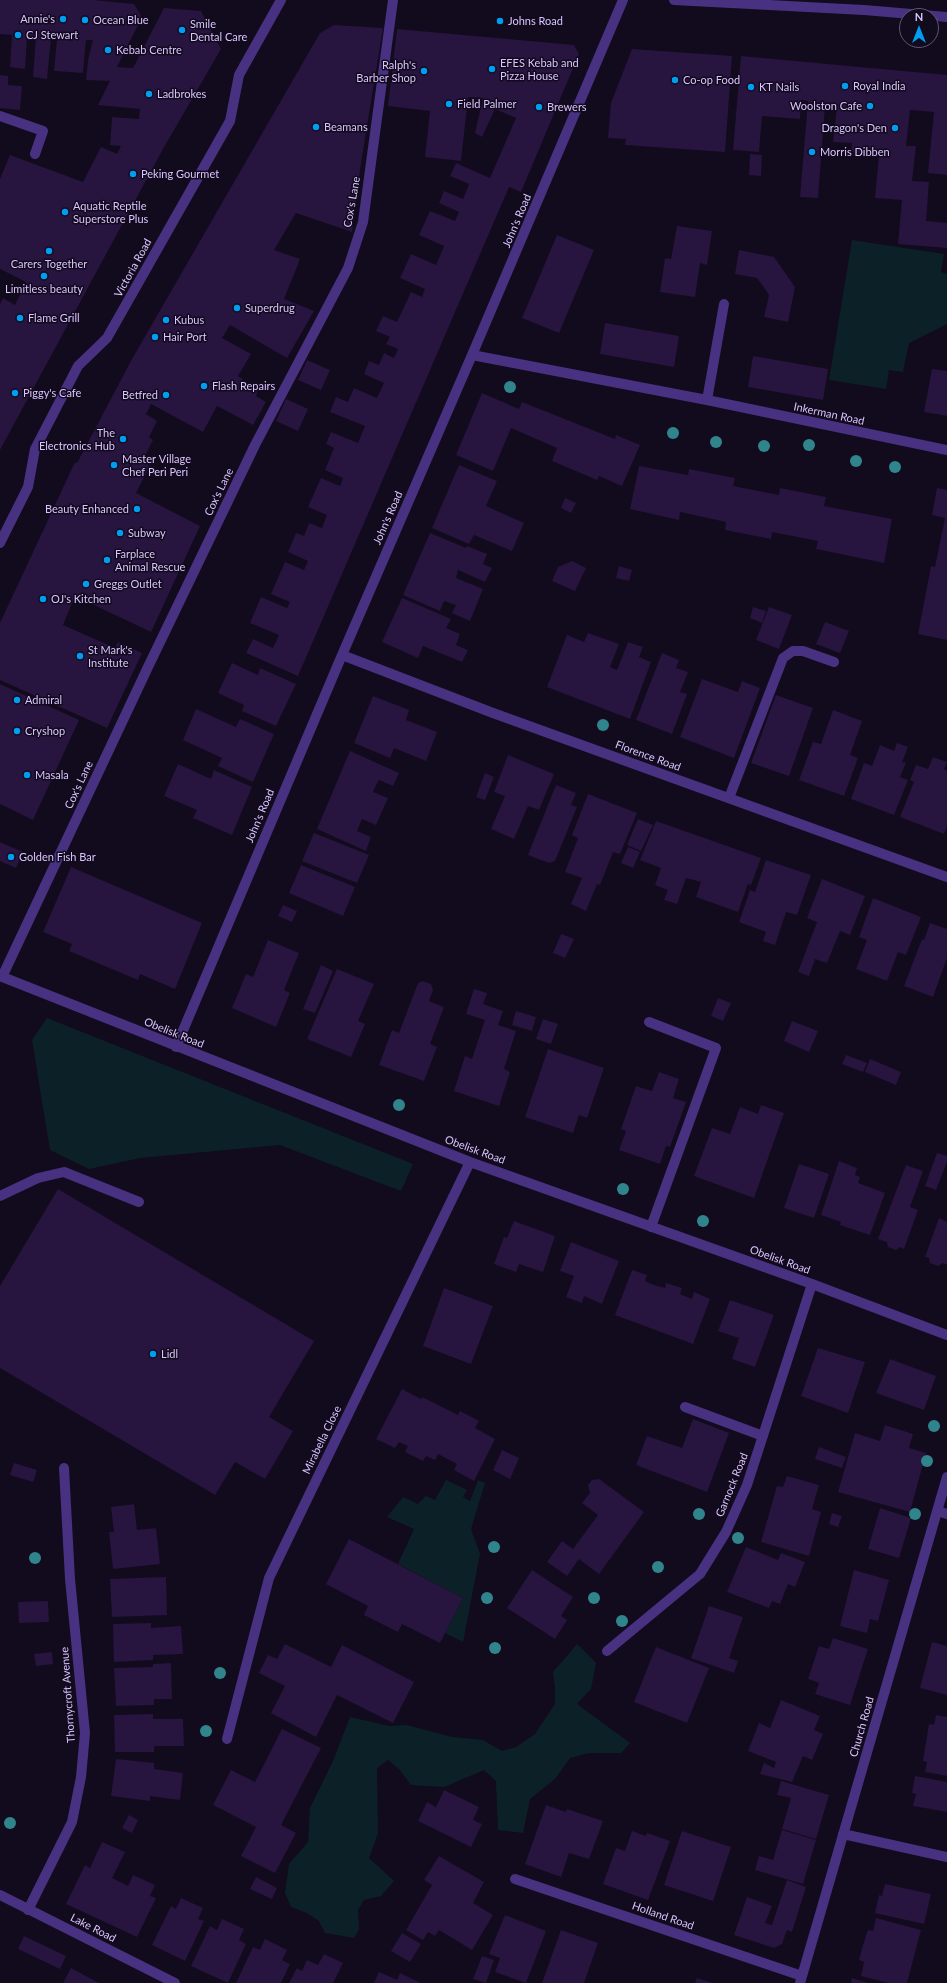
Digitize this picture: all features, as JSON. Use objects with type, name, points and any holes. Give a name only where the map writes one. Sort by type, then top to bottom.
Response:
[{"type":"street","name":"Victoria Road","points":[[0,543],[28,487],[35,449],[78,366],[107,338],[230,121],[239,75],[281,0]]},
{"type":"street","name":"Cox's Lane","points":[[1,976],[255,445],[348,268],[363,222],[392,0]]},
{"type":"street","name":"John's Road","points":[[176,1047],[342,655],[553,168],[623,0]]},
{"type":"street","points":[[674,0],[864,10],[947,17]]},
{"type":"street","points":[[864,10],[865,0]]},
{"type":"street","points":[[0,116],[43,131],[35,154]]},
{"type":"street","points":[[707,400],[724,304]]},
{"type":"street","name":"Inkerman Road","points":[[472,355],[707,400],[947,450]]},
{"type":"street","points":[[729,798],[783,658],[793,651],[803,651],[834,662]]},
{"type":"street","name":"Florence Road","points":[[342,655],[492,713],[947,877]]},
{"type":"street","name":"Obelisk Road","points":[[1,976],[176,1047],[470,1162],[812,1284],[947,1335]]},
{"type":"street","points":[[649,1022],[716,1048],[651,1227]]},
{"type":"street","name":"Mirabella Close","points":[[227,1739],[269,1578],[470,1162]]},
{"type":"street","points":[[0,1196],[38,1178],[64,1172],[139,1202]]},
{"type":"street","name":"Garnock Road","points":[[607,1650],[700,1574],[726,1532],[747,1485],[812,1284]]},
{"type":"street","points":[[685,1407],[763,1436]]},
{"type":"street","name":"Thornycroft Avenue","points":[[28,1910],[72,1822],[81,1777],[85,1733],[70,1579],[64,1468]]},
{"type":"street","name":"Church Road","points":[[801,1979],[947,1477]]},
{"type":"street","points":[[937,1511],[947,1514]]},
{"type":"street","points":[[843,1834],[947,1857]]},
{"type":"street","name":"Holland Road","points":[[515,1879],[801,1979]]},
{"type":"street","name":"Lake Road","points":[[0,1895],[175,1983]]},
{"type":"shaded area","points":[[852,240],[944,254],[941,272],[947,274],[947,324],[909,343],[903,372],[889,370],[886,389],[829,380]]},
{"type":"shaded area","points":[[47,1018],[413,1164],[401,1191],[280,1145],[140,1158],[89,1169],[50,1150],[32,1040]]},
{"type":"shaded area","points":[[446,1480],[467,1490],[463,1497],[470,1501],[478,1480],[485,1483],[471,1529],[480,1554],[463,1642],[445,1633],[463,1598],[398,1564],[414,1529],[387,1517],[403,1497],[418,1504],[426,1496],[435,1500]]},
{"type":"shaded area","points":[[577,1644],[596,1663],[591,1689],[577,1704],[630,1743],[621,1753],[589,1753],[570,1758],[555,1779],[530,1799],[523,1833],[498,1830],[496,1781],[484,1770],[444,1787],[411,1785],[399,1769],[388,1760],[377,1768],[378,1834],[369,1858],[394,1881],[381,1896],[364,1900],[358,1910],[359,1929],[354,1938],[325,1933],[319,1921],[307,1913],[291,1907],[285,1893],[289,1864],[308,1842],[310,1808],[333,1761],[350,1717],[389,1726],[407,1725],[452,1737],[483,1740],[502,1751],[516,1747],[535,1734],[555,1704],[553,1672]]},
{"type":"building","points":[[0,0],[93,0],[134,4],[142,17],[117,67],[133,68],[164,8],[201,11],[221,49],[163,149],[0,450],[0,304],[3,298],[15,305],[26,282],[0,269],[0,179],[10,155],[83,182],[101,147],[117,154],[121,146],[110,145],[112,117],[139,119],[140,109],[98,105],[110,81],[86,80],[88,60],[93,40],[86,40],[83,73],[54,71],[57,39],[51,38],[47,79],[33,77],[36,37],[27,36],[25,69],[10,67],[12,35],[0,34]]},
{"type":"building","points":[[334,25],[383,28],[361,163],[352,232],[296,213],[274,250],[300,259],[284,299],[314,311],[287,358],[230,325],[222,338],[251,354],[238,376],[243,379],[241,382],[258,390],[256,396],[266,402],[253,425],[217,406],[203,432],[151,404],[146,414],[157,421],[149,437],[153,440],[142,462],[150,466],[136,493],[200,526],[151,632],[75,596],[63,625],[115,648],[118,642],[142,653],[107,728],[0,680],[0,623],[75,462],[77,463],[132,359],[320,33]]},
{"type":"building","points":[[397,29],[574,45],[579,54],[521,192],[509,187],[298,676],[246,653],[253,639],[273,648],[279,635],[250,623],[261,597],[287,608],[290,602],[271,594],[285,562],[304,570],[308,561],[288,552],[296,533],[304,536],[309,523],[322,528],[327,515],[308,507],[321,478],[340,486],[343,478],[325,470],[334,448],[326,444],[331,432],[358,443],[365,426],[330,412],[336,397],[348,402],[354,388],[377,398],[384,383],[364,374],[369,361],[379,365],[384,353],[394,358],[398,349],[386,344],[390,337],[376,331],[383,316],[397,322],[411,292],[422,297],[425,289],[400,278],[411,254],[436,265],[444,246],[419,235],[430,211],[455,221],[459,212],[439,203],[444,191],[463,199],[466,192],[469,184],[450,176],[456,163],[490,178],[516,118],[495,109],[482,137],[475,133],[483,98],[468,97],[461,161],[425,157],[430,111],[388,106]]},
{"type":"building","name":"Co-op Food","points":[[632,49],[732,56],[725,152],[625,145],[626,139],[608,138],[611,103]]},
{"type":"building","points":[[741,56],[947,75],[947,175],[928,173],[934,112],[910,110],[906,146],[916,146],[912,181],[929,182],[926,221],[947,223],[947,248],[898,244],[902,200],[875,198],[879,155],[851,152],[852,143],[833,142],[837,107],[825,106],[818,198],[800,197],[808,101],[801,100],[800,119],[762,116],[759,152],[733,150]]},
{"type":"building","points":[[0,75],[8,76],[8,85],[22,86],[20,110],[0,108]]},
{"type":"building","points":[[750,154],[762,155],[761,176],[749,175]]},
{"type":"building","points":[[677,226],[712,231],[707,265],[700,263],[695,297],[660,292],[665,258],[671,259]]},
{"type":"building","points":[[557,235],[594,250],[559,333],[522,318]]},
{"type":"building","points":[[739,250],[774,257],[795,287],[788,322],[764,317],[769,295],[757,278],[735,274]]},
{"type":"building","points":[[605,323],[679,336],[674,367],[600,354]]},
{"type":"building","points":[[753,356],[828,369],[823,400],[748,387]]},
{"type":"building","points":[[307,360],[330,370],[321,390],[298,380]]},
{"type":"building","points":[[932,369],[947,371],[947,416],[924,412]]},
{"type":"building","points":[[482,393],[519,409],[522,402],[615,439],[616,435],[640,445],[622,486],[599,476],[597,480],[552,461],[557,448],[511,428],[493,471],[456,455]]},
{"type":"building","points":[[286,399],[308,409],[298,431],[276,421]]},
{"type":"building","points":[[459,465],[497,481],[486,506],[524,523],[512,551],[474,535],[469,544],[432,528]]},
{"type":"building","points":[[639,466],[688,475],[689,469],[735,478],[733,486],[779,495],[780,488],[826,497],[824,506],[892,519],[884,563],[816,549],[818,541],[772,532],[771,539],[725,530],[726,522],[680,512],[679,520],[630,509]]},
{"type":"building","points":[[937,488],[947,490],[947,640],[918,634],[931,566],[935,567],[945,518],[932,515]]},
{"type":"building","points":[[565,498],[576,503],[571,513],[561,508]]},
{"type":"building","points":[[430,533],[466,548],[467,546],[487,554],[483,564],[492,568],[485,582],[458,570],[456,578],[483,589],[470,621],[452,613],[456,605],[444,601],[440,611],[403,595]]},
{"type":"building","points":[[572,561],[586,568],[575,591],[552,581],[558,567]]},
{"type":"building","points":[[619,566],[632,570],[629,581],[616,578]]},
{"type":"building","points":[[402,598],[451,619],[446,628],[460,634],[456,645],[468,650],[462,662],[423,646],[418,658],[382,642]]},
{"type":"building","points":[[753,607],[766,611],[762,623],[750,618]]},
{"type":"building","points":[[769,607],[792,615],[779,649],[756,640]]},
{"type":"building","points":[[825,622],[849,631],[840,653],[816,644]]},
{"type":"building","points":[[588,633],[619,644],[610,667],[617,670],[628,642],[643,647],[639,657],[651,662],[630,719],[547,687],[567,635],[584,642]]},
{"type":"building","points":[[662,653],[679,660],[676,668],[688,672],[680,692],[687,694],[672,734],[636,720]]},
{"type":"building","points":[[232,663],[258,675],[260,668],[296,684],[276,726],[242,711],[244,705],[218,693]]},
{"type":"building","points":[[702,679],[738,692],[742,681],[760,688],[734,758],[680,737]]},
{"type":"building","points":[[0,684],[79,720],[33,820],[0,804]]},
{"type":"building","points":[[776,695],[813,708],[789,776],[751,763]]},
{"type":"building","points":[[373,696],[409,710],[406,720],[437,732],[426,761],[394,748],[390,758],[354,743]]},
{"type":"building","points":[[196,709],[236,727],[240,719],[274,734],[253,782],[218,766],[222,758],[183,740]]},
{"type":"building","points":[[833,710],[862,721],[850,755],[858,758],[844,796],[799,780],[813,742],[821,744]]},
{"type":"building","points":[[897,743],[908,747],[902,762],[906,763],[900,777],[908,780],[894,815],[851,799],[864,763],[872,766],[880,745],[894,751]]},
{"type":"building","points":[[350,751],[399,773],[393,786],[379,780],[373,792],[388,798],[376,825],[362,819],[357,831],[371,837],[366,851],[317,829]]},
{"type":"building","points":[[508,755],[554,774],[539,810],[528,806],[514,839],[491,829],[505,796],[494,792]]},
{"type":"building","points":[[933,757],[947,762],[944,769],[947,771],[947,826],[944,834],[900,817],[914,782],[910,780],[916,765],[928,769]]},
{"type":"building","points":[[178,764],[211,779],[214,770],[252,787],[232,835],[193,818],[197,810],[164,796]]},
{"type":"building","points":[[485,773],[494,777],[485,800],[476,797]]},
{"type":"building","points":[[556,785],[576,793],[571,805],[577,807],[555,861],[549,863],[528,855]]},
{"type":"building","points":[[588,794],[637,813],[620,854],[613,852],[600,885],[597,884],[586,911],[571,904],[582,878],[565,872],[578,838],[572,835]]},
{"type":"building","points":[[638,819],[653,825],[641,851],[627,845]]},
{"type":"building","points":[[656,821],[761,858],[751,885],[748,884],[738,912],[696,897],[701,882],[686,878],[677,904],[664,900],[668,890],[655,885],[661,868],[640,860]]},
{"type":"building","points":[[314,833],[369,855],[357,883],[302,861]]},
{"type":"building","name":"Golden Fish Bar","points":[[0,842],[23,852],[16,868],[0,861]]},
{"type":"building","points":[[628,847],[640,852],[633,868],[621,863]]},
{"type":"building","points":[[766,860],[811,875],[797,915],[786,912],[775,945],[763,941],[766,932],[739,922],[750,890],[755,892]]},
{"type":"building","points":[[301,865],[355,887],[343,916],[289,893]]},
{"type":"building","points":[[71,867],[202,923],[175,989],[140,974],[138,980],[69,951],[72,944],[43,932]]},
{"type":"building","points":[[822,879],[865,896],[850,935],[840,931],[827,963],[815,959],[809,976],[798,972],[817,922],[807,918]]},
{"type":"building","points":[[873,898],[921,917],[906,955],[898,952],[887,981],[856,969],[867,940],[859,937]]},
{"type":"building","points":[[283,905],[297,911],[292,922],[278,916]]},
{"type":"building","points":[[930,923],[947,929],[947,958],[933,997],[904,986],[922,939],[924,940]]},
{"type":"building","points":[[561,934],[574,939],[565,958],[553,953]]},
{"type":"building","points":[[268,940],[299,953],[284,990],[290,993],[276,1027],[232,1008],[246,974],[253,977]]},
{"type":"building","points":[[321,965],[333,971],[315,1013],[303,1009]]},
{"type":"building","points":[[337,969],[374,984],[358,1021],[365,1024],[351,1057],[307,1039]]},
{"type":"building","points":[[423,981],[431,984],[433,990],[429,1001],[444,1007],[430,1044],[437,1047],[424,1081],[379,1065],[392,1030],[399,1033],[418,983]]},
{"type":"building","points":[[474,989],[487,993],[483,1004],[503,1011],[498,1025],[516,1031],[504,1069],[510,1072],[499,1106],[454,1091],[465,1056],[472,1059],[485,1020],[466,1014]]},
{"type":"building","points":[[718,998],[731,1003],[723,1021],[711,1016]]},
{"type":"building","points":[[516,1011],[536,1017],[532,1031],[512,1025]]},
{"type":"building","points":[[543,1019],[558,1024],[551,1044],[536,1039]]},
{"type":"building","points":[[792,1021],[818,1031],[809,1052],[784,1041]]},
{"type":"building","points":[[548,1049],[604,1068],[587,1118],[579,1115],[573,1133],[525,1117]]},
{"type":"building","points":[[846,1055],[867,1063],[863,1072],[842,1064]]},
{"type":"building","points":[[870,1059],[901,1072],[896,1085],[865,1072]]},
{"type":"building","points":[[659,1072],[679,1079],[673,1098],[686,1102],[670,1147],[666,1146],[660,1164],[619,1150],[626,1131],[621,1129],[636,1086],[652,1091]]},
{"type":"building","points":[[761,1105],[784,1113],[754,1198],[694,1176],[712,1128],[730,1134],[740,1107],[758,1114]]},
{"type":"building","points":[[937,1153],[947,1156],[947,1162],[936,1190],[925,1186]]},
{"type":"building","points":[[839,1161],[857,1168],[855,1175],[860,1177],[858,1183],[885,1193],[870,1235],[840,1225],[841,1222],[821,1215]]},
{"type":"building","points":[[799,1164],[829,1174],[814,1218],[784,1208]]},
{"type":"building","points":[[906,1165],[923,1171],[910,1207],[918,1210],[904,1249],[900,1247],[896,1250],[888,1247],[887,1242],[878,1239]]},
{"type":"building","name":"Lidl","points":[[58,1189],[314,1341],[269,1417],[293,1431],[265,1479],[235,1462],[215,1495],[0,1368],[0,1286]]},
{"type":"building","points":[[939,1218],[947,1222],[947,1265],[943,1263],[938,1266],[930,1263],[929,1258],[925,1257]]},
{"type":"building","points":[[514,1221],[555,1236],[543,1272],[519,1264],[516,1272],[494,1264],[504,1237],[507,1238]]},
{"type":"building","points":[[571,1242],[619,1261],[602,1304],[584,1296],[582,1303],[566,1297],[574,1276],[560,1271]]},
{"type":"building","points":[[632,1270],[647,1275],[645,1281],[654,1285],[665,1288],[666,1283],[682,1288],[680,1294],[692,1299],[694,1292],[710,1299],[693,1344],[615,1315]]},
{"type":"building","points":[[444,1288],[493,1306],[471,1364],[423,1346]]},
{"type":"building","points":[[730,1300],[774,1315],[755,1367],[732,1359],[739,1338],[718,1331]]},
{"type":"building","points":[[818,1348],[865,1362],[848,1413],[801,1396]]},
{"type":"building","points":[[890,1359],[936,1376],[924,1410],[876,1393]]},
{"type":"building","points":[[402,1389],[458,1415],[460,1411],[479,1421],[475,1428],[495,1439],[474,1481],[454,1470],[457,1464],[438,1454],[435,1460],[426,1456],[423,1461],[405,1452],[408,1446],[399,1442],[395,1448],[376,1439]]},
{"type":"building","points":[[693,1419],[729,1433],[707,1492],[636,1465],[647,1436],[682,1448]]},
{"type":"building","points":[[885,1425],[913,1434],[909,1448],[926,1453],[910,1512],[838,1492],[855,1433],[880,1441]]},
{"type":"building","points":[[819,1447],[846,1457],[842,1468],[815,1459]]},
{"type":"building","points":[[502,1450],[519,1458],[510,1479],[493,1470]]},
{"type":"building","points":[[14,1463],[37,1470],[33,1482],[10,1475]]},
{"type":"building","points":[[787,1476],[819,1485],[812,1509],[821,1512],[809,1556],[761,1542],[777,1486],[783,1487]]},
{"type":"building","points":[[599,1479],[644,1512],[599,1574],[579,1559],[567,1576],[547,1562],[562,1541],[573,1549],[598,1515],[582,1503],[590,1493],[588,1485],[592,1480]]},
{"type":"building","points":[[134,1504],[137,1530],[156,1528],[160,1564],[113,1569],[109,1532],[114,1532],[111,1507]]},
{"type":"building","points":[[880,1508],[911,1518],[899,1558],[868,1549]]},
{"type":"building","points":[[832,1513],[842,1516],[838,1527],[829,1524]]},
{"type":"building","points":[[349,1539],[463,1598],[440,1643],[402,1624],[398,1632],[364,1615],[368,1606],[326,1584]]},
{"type":"building","points":[[746,1547],[778,1560],[781,1553],[805,1562],[795,1587],[788,1584],[780,1604],[772,1601],[769,1608],[727,1592]]},
{"type":"building","points":[[532,1570],[573,1597],[561,1616],[567,1620],[555,1639],[507,1608]]},
{"type":"building","points":[[854,1570],[889,1580],[878,1621],[870,1619],[867,1633],[840,1626]]},
{"type":"building","points":[[166,1577],[167,1615],[112,1617],[110,1579]]},
{"type":"building","points":[[48,1601],[49,1622],[19,1623],[18,1602]]},
{"type":"building","points":[[709,1606],[743,1617],[729,1658],[738,1661],[734,1673],[691,1658]]},
{"type":"building","points":[[151,1623],[151,1628],[181,1626],[183,1654],[153,1655],[153,1660],[114,1662],[113,1624]]},
{"type":"building","points":[[833,1638],[868,1649],[850,1705],[815,1694],[819,1683],[808,1679],[819,1646],[829,1649]]},
{"type":"building","points":[[932,1642],[947,1646],[947,1695],[920,1688]]},
{"type":"building","points":[[285,1644],[331,1667],[342,1645],[414,1682],[393,1723],[337,1695],[316,1737],[271,1713],[285,1686],[259,1673],[268,1655],[277,1659]]},
{"type":"building","points":[[656,1647],[709,1668],[687,1723],[634,1702]]},
{"type":"building","points":[[52,1652],[53,1664],[36,1666],[34,1654]]},
{"type":"building","points":[[171,1663],[172,1699],[154,1699],[154,1705],[116,1706],[114,1668],[153,1667],[153,1664]]},
{"type":"building","points":[[781,1700],[820,1716],[814,1730],[823,1734],[812,1760],[803,1756],[792,1782],[760,1774],[764,1763],[774,1768],[776,1762],[748,1751],[759,1723],[770,1728]]},
{"type":"building","points":[[153,1714],[153,1719],[183,1719],[184,1746],[154,1746],[154,1752],[115,1752],[114,1715]]},
{"type":"building","points":[[936,1715],[947,1717],[947,1776],[925,1772],[927,1762],[923,1761],[929,1724],[934,1725]]},
{"type":"building","points":[[282,1729],[321,1748],[281,1825],[296,1833],[275,1873],[241,1856],[256,1827],[213,1805],[231,1770],[255,1782]]},
{"type":"building","points":[[116,1759],[154,1763],[154,1769],[183,1773],[180,1800],[150,1796],[150,1801],[111,1796]]},
{"type":"building","points":[[915,1776],[947,1782],[947,1812],[913,1806],[916,1794],[912,1793]]},
{"type":"building","points":[[781,1781],[829,1795],[816,1839],[782,1829],[791,1798],[777,1795]]},
{"type":"building","points":[[444,1790],[479,1807],[473,1820],[482,1824],[471,1847],[418,1821],[427,1802],[436,1807]]},
{"type":"building","points":[[546,1805],[566,1812],[567,1809],[603,1821],[589,1859],[569,1853],[561,1877],[525,1864]]},
{"type":"building","points":[[129,1815],[138,1820],[132,1833],[122,1828]]},
{"type":"building","points":[[782,1830],[816,1840],[803,1884],[755,1870],[759,1856],[773,1860]]},
{"type":"building","points":[[632,1831],[646,1836],[647,1833],[670,1841],[648,1900],[603,1884],[616,1848],[625,1851]]},
{"type":"building","points":[[682,1831],[731,1847],[713,1901],[664,1885]]},
{"type":"building","points":[[102,1842],[125,1852],[112,1878],[128,1886],[133,1875],[155,1885],[150,1896],[156,1898],[137,1937],[66,1904],[85,1865],[90,1868]]},
{"type":"building","points":[[439,1856],[484,1882],[473,1903],[493,1915],[472,1950],[439,1930],[435,1936],[428,1932],[423,1940],[406,1930],[432,1885],[424,1880]]},
{"type":"building","points":[[256,1877],[277,1888],[272,1899],[250,1889]]},
{"type":"building","points":[[787,1880],[806,1887],[792,1932],[787,1930],[782,1944],[774,1948],[734,1935],[747,1897],[772,1906],[765,1923],[772,1925]]},
{"type":"building","points":[[885,1884],[931,1894],[924,1924],[875,1913],[879,1895],[882,1896]]},
{"type":"building","points":[[181,1898],[203,1908],[198,1919],[204,1921],[185,1961],[152,1945],[171,1906],[176,1909]]},
{"type":"building","points":[[505,1915],[546,1931],[526,1983],[495,1972],[500,1958],[489,1954]]},
{"type":"building","points":[[876,1918],[921,1930],[907,1983],[888,1983],[861,1976],[864,1962],[859,1960],[868,1930],[873,1931]]},
{"type":"building","points":[[222,1919],[244,1929],[239,1940],[246,1944],[228,1983],[191,1966],[210,1926],[217,1930]]},
{"type":"building","points":[[561,1930],[598,1943],[584,1983],[542,1983]]},
{"type":"building","points":[[402,1933],[421,1944],[410,1962],[391,1951]]},
{"type":"building","points":[[24,1936],[66,1956],[60,1969],[18,1949]]},
{"type":"building","points":[[265,1939],[287,1950],[282,1960],[290,1964],[281,1983],[236,1983],[253,1947],[260,1950]]},
{"type":"building","points":[[324,1954],[343,1963],[333,1983],[289,1983],[297,1968],[302,1971],[307,1960],[318,1965]]},
{"type":"building","points":[[482,1956],[494,1960],[486,1983],[473,1979]]},
{"type":"building","points":[[71,1968],[97,1982],[100,1983],[63,1983]]},
{"type":"building","points":[[379,1972],[397,1980],[400,1973],[421,1983],[374,1983]]},
{"type":"building","points":[[697,1978],[713,1983],[695,1983]]},
{"type":"building","points":[[852,1978],[868,1983],[851,1983]]},
{"type":"place","name":"Annie's","points":[[63,19]]},
{"type":"place","name":"Ocean Blue","points":[[85,20]]},
{"type":"place","name":"Johns Road","points":[[500,21]]},
{"type":"place","name":"Smile Dental Care","points":[[182,30]]},
{"type":"place","name":"CJ Stewart","points":[[18,35]]},
{"type":"place","name":"Kebab Centre","points":[[108,50]]},
{"type":"place","name":"EFES Kebab and Pizza House","points":[[492,69]]},
{"type":"place","name":"Ralph's Barber Shop","points":[[424,71]]},
{"type":"place","name":"Co-op Food","points":[[675,80]]},
{"type":"place","name":"Royal India","points":[[845,86]]},
{"type":"place","name":"KT Nails","points":[[751,87]]},
{"type":"place","name":"Ladbrokes","points":[[149,94]]},
{"type":"place","name":"Field Palmer","points":[[449,104]]},
{"type":"place","name":"Woolston Cafe","points":[[870,106]]},
{"type":"place","name":"Brewers","points":[[539,107]]},
{"type":"place","name":"Beamans","points":[[316,127]]},
{"type":"place","name":"Dragon's Den","points":[[895,128]]},
{"type":"place","name":"Morris Dibben","points":[[812,152]]},
{"type":"place","name":"Peking Gourmet","points":[[133,174]]},
{"type":"place","name":"Aquatic Reptile Superstore Plus","points":[[65,212]]},
{"type":"place","name":"Carers Together","points":[[49,251]]},
{"type":"place","name":"Limitless beauty","points":[[44,276]]},
{"type":"place","name":"Superdrug","points":[[237,308]]},
{"type":"place","name":"Flame Grill","points":[[20,318]]},
{"type":"place","name":"Kubus","points":[[166,320]]},
{"type":"place","name":"Hair Port","points":[[155,337]]},
{"type":"place","name":"Flash Repairs","points":[[204,386]]},
{"type":"place","name":"Piggy's Cafe","points":[[15,393]]},
{"type":"place","name":"Betfred","points":[[166,395]]},
{"type":"place","name":"The Electronics Hub","points":[[123,439]]},
{"type":"place","name":"Master Village Chef Peri Peri","points":[[114,465]]},
{"type":"place","name":"Beauty Enhanced","points":[[137,509]]},
{"type":"place","name":"Subway","points":[[120,533]]},
{"type":"place","name":"Farplace Animal Rescue","points":[[107,560]]},
{"type":"place","name":"Greggs Outlet","points":[[86,584]]},
{"type":"place","name":"OJ's Kitchen","points":[[43,599]]},
{"type":"place","name":"St Mark's Institute","points":[[80,656]]},
{"type":"place","name":"Admiral","points":[[17,700]]},
{"type":"place","name":"Cryshop","points":[[17,731]]},
{"type":"place","name":"Masala","points":[[27,775]]},
{"type":"place","name":"Golden Fish Bar","points":[[11,857]]},
{"type":"place","name":"Lidl","points":[[153,1354]]}]
